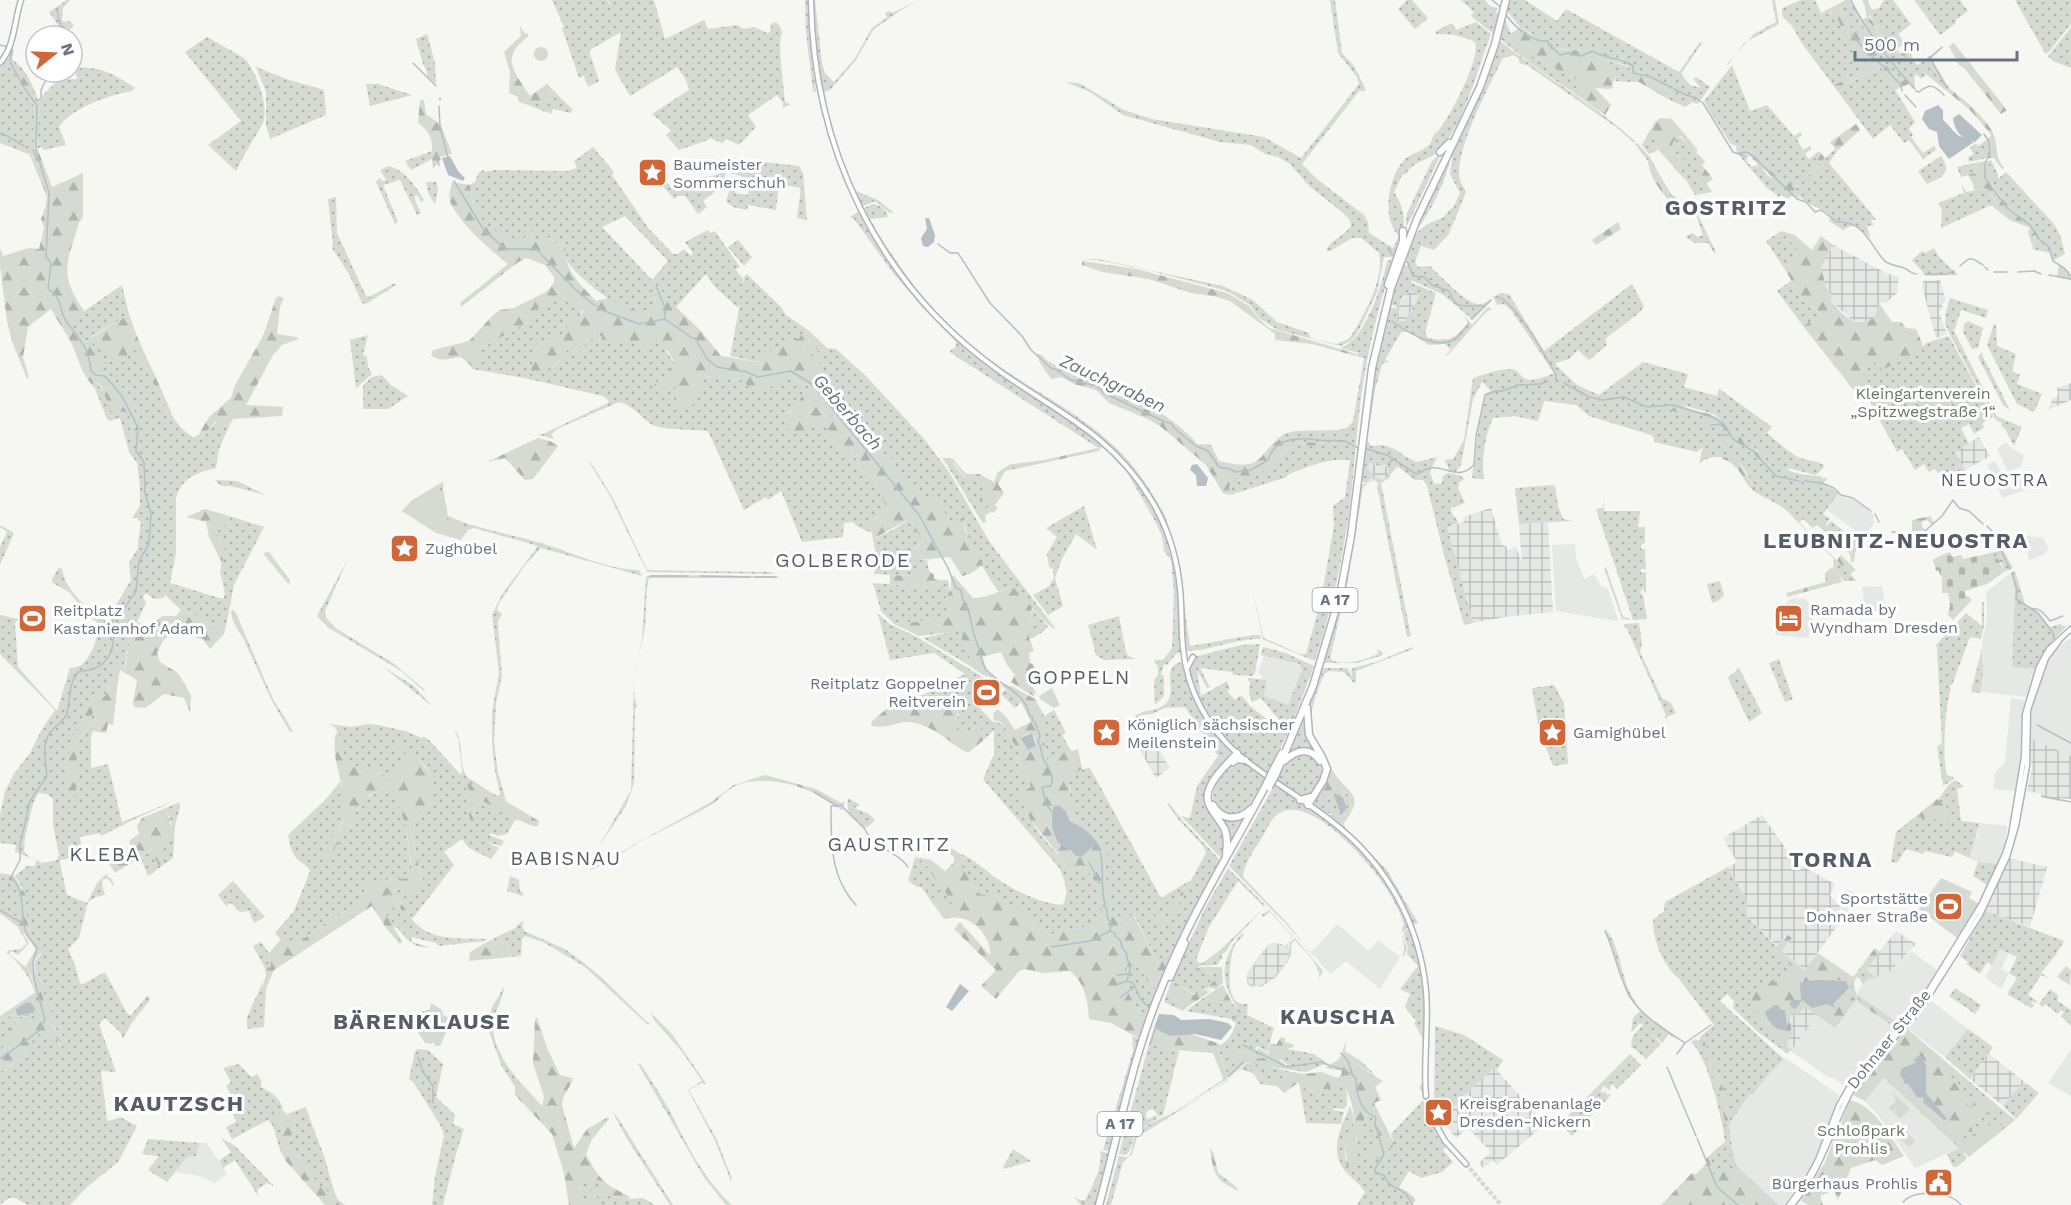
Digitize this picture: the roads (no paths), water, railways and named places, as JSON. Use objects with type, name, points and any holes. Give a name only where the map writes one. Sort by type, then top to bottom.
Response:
[{"type":"highway","name":"A 17","points":[[1274,773],[1281,763],[1307,702],[1328,641],[1342,588],[1351,536],[1360,443],[1376,348],[1397,264],[1476,87],[1494,42],[1504,0]]},
{"type":"highway","points":[[1440,152],[1451,145]]},
{"type":"highway","points":[[1451,145],[1451,158]]},
{"type":"highway","points":[[1403,231],[1406,241],[1416,232]]},
{"type":"highway","name":"A 17","points":[[1227,858],[1268,786],[1303,703],[1332,610],[1348,533],[1359,452]]},
{"type":"highway","points":[[1307,702],[1309,735],[1327,769],[1323,781],[1307,801]]},
{"type":"highway","points":[[1231,748],[1232,761],[1212,789],[1213,805],[1220,814],[1232,818],[1243,815],[1254,807]]},
{"type":"highway","points":[[1281,763],[1292,754],[1302,751],[1318,757],[1323,774],[1307,801]]},
{"type":"highway","points":[[1227,858],[1225,832],[1211,810],[1207,796],[1212,783],[1232,761],[1240,756]]},
{"type":"highway","name":"A 17","points":[[1101,1205],[1143,1045],[1180,950],[1254,807],[1268,786]]},
{"type":"highway","points":[[1307,801],[1314,810]]},
{"type":"main road","points":[[0,63],[11,44],[21,0]]},
{"type":"main road","points":[[811,0],[813,52],[820,97],[837,154],[858,205],[881,246],[907,283],[952,332],[1010,378],[1099,438],[1124,462],[1139,481],[1162,520],[1174,555],[1180,589],[1182,640],[1186,668],[1205,716],[1240,756],[1307,801]]},
{"type":"main road","name":"Dohnaer Straße","points":[[1790,1205],[1818,1160],[1839,1105],[1854,1079],[1921,1004],[1981,905],[2005,854],[2012,828],[2024,757],[2026,707],[2039,667],[2045,654],[2054,643],[2071,629]]},
{"type":"main road","points":[[1186,668],[1193,657]]},
{"type":"main road","points":[[1314,810],[1334,823],[1364,851],[1394,891],[1406,913],[1418,948],[1426,991],[1426,1096]]},
{"type":"main road","points":[[1431,1116],[1445,1141],[1466,1164]]},
{"type":"waterway","points":[[1492,0],[1503,9]]},
{"type":"waterway","points":[[1851,0],[1880,46],[1915,89]]},
{"type":"waterway","points":[[57,10],[59,21]]},
{"type":"waterway","points":[[1505,13],[1524,33],[1538,40],[1548,41],[1549,46],[1552,45],[1551,48],[1560,55],[1568,53],[1581,56],[1593,51],[1602,56],[1628,63],[1633,66],[1633,73],[1651,77],[1672,88]]},
{"type":"waterway","points":[[1852,34],[1867,52],[1901,84],[1902,91]]},
{"type":"waterway","points":[[0,45],[8,47]]},
{"type":"waterway","points":[[1942,47],[1930,58],[1946,87]]},
{"type":"waterway","points":[[12,50],[10,62],[26,91],[37,105],[36,148]]},
{"type":"waterway","name":"Geberbach","points":[[413,63],[436,86]]},
{"type":"waterway","points":[[41,97],[44,84]]},
{"type":"waterway","points":[[1916,91],[1919,92],[1932,86],[1944,95]]},
{"type":"waterway","points":[[1674,89],[1703,103],[1733,152],[1745,156]]},
{"type":"waterway","points":[[1905,95],[1916,107]]},
{"type":"waterway","name":"Geberbach","points":[[439,106],[440,127],[448,158]]},
{"type":"waterway","points":[[0,133],[24,146]]},
{"type":"waterway","points":[[1984,134],[1989,142],[1990,154],[1985,163],[1985,178],[2007,208],[2030,225],[2040,240],[2049,247],[2053,261],[2071,276]]},
{"type":"waterway","points":[[33,150],[36,157]]},
{"type":"waterway","points":[[0,1059],[39,1031],[45,1020],[34,979],[33,963],[37,948],[26,932],[21,896],[11,877],[20,860],[20,845],[30,801],[47,776],[45,744],[50,732],[66,715],[71,686],[78,672],[99,666],[109,656],[114,635],[112,621],[122,612],[136,591],[139,561],[149,544],[151,513],[145,493],[144,462],[136,451],[138,428],[122,396],[105,376],[96,375],[91,371],[85,349],[66,321],[56,296],[48,289],[51,263],[46,257],[49,193],[36,150]]},
{"type":"waterway","points":[[1739,153],[1747,152],[1752,155],[1797,199],[1806,202],[1815,212],[1821,210],[1837,222],[1854,225],[1860,229],[1887,263],[1917,274]]},
{"type":"waterway","points":[[436,153],[439,165]]},
{"type":"waterway","name":"Geberbach","points":[[454,181],[483,229],[505,249],[536,249],[575,289],[602,310],[639,324],[665,319],[695,338],[707,359],[717,367],[747,372],[758,377],[791,371],[813,385],[919,515],[948,568],[956,588],[961,590],[963,600],[967,605],[964,608],[968,609],[985,669],[997,679]]},
{"type":"waterway","name":"Zauchgraben","points":[[938,244],[950,253],[958,253],[990,303],[1022,336],[1031,350],[1052,369],[1071,380],[1097,386],[1104,393],[1171,423],[1196,446],[1208,451],[1219,467],[1235,472],[1251,470],[1268,460],[1276,447],[1296,439],[1344,441],[1359,448]]},
{"type":"waterway","points":[[1389,247],[1394,256]]},
{"type":"waterway","points":[[1960,266],[1972,259],[1983,265]]},
{"type":"waterway","points":[[1404,260],[1408,263],[1413,276],[1424,277],[1432,285],[1449,291],[1455,303],[1462,306],[1484,306]]},
{"type":"waterway","points":[[1985,267],[1988,270]]},
{"type":"waterway","points":[[1925,274],[1946,274],[1954,271]]},
{"type":"waterway","points":[[2018,272],[2034,271],[2041,274]]},
{"type":"waterway","points":[[1994,272],[2007,272]]},
{"type":"waterway","points":[[2049,275],[2071,279]]},
{"type":"waterway","points":[[656,286],[665,308],[665,319]]},
{"type":"waterway","points":[[1496,297],[1511,307],[1529,330],[1546,356],[1556,375],[1556,380]]},
{"type":"waterway","points":[[1471,319],[1491,300]]},
{"type":"waterway","points":[[1369,315],[1374,317]]},
{"type":"waterway","points":[[1392,321],[1421,338],[1438,343],[1456,339],[1469,323]]},
{"type":"waterway","name":"Zauchgraben","points":[[1364,448],[1387,455],[1416,474],[1430,468],[1463,472],[1474,465],[1476,436],[1485,395],[1518,385],[1541,384],[1548,381]]},
{"type":"waterway","points":[[1564,383],[1589,397],[1602,400],[1624,397],[1647,407],[1673,405],[1712,417],[1723,423],[1733,439],[1753,451],[1776,476],[1799,481]]},
{"type":"waterway","points":[[1711,425],[1722,424]]},
{"type":"waterway","points":[[1721,435],[1729,435]]},
{"type":"waterway","name":"Zauchgraben","points":[[1388,464],[1393,459]]},
{"type":"waterway","points":[[1805,481],[1822,483],[1834,488],[1841,495],[1853,498],[1871,511]]},
{"type":"waterway","points":[[1925,531],[1942,516],[1953,500],[1959,508],[1969,511],[1983,524]]},
{"type":"waterway","points":[[1875,514],[1879,522]]},
{"type":"waterway","points":[[1987,526],[1992,531],[2010,569]]},
{"type":"waterway","points":[[1892,532],[1901,533]]},
{"type":"waterway","points":[[2012,573],[2017,590],[2016,599],[2038,613],[2053,633],[2054,639]]},
{"type":"waterway","points":[[650,576],[688,576]]},
{"type":"waterway","points":[[700,576],[750,577]]},
{"type":"waterway","points":[[755,577],[775,577]]},
{"type":"waterway","points":[[2031,609],[2039,610],[2050,621],[2063,616]]},
{"type":"waterway","name":"Geberbach","points":[[1000,682],[1023,700],[1030,716],[1033,717],[1032,720],[1040,736],[1038,741],[1042,756],[1052,775],[1051,786],[1042,787],[1046,804],[1052,812]]},
{"type":"waterway","points":[[2037,725],[2071,743]]},
{"type":"waterway","points":[[814,792],[837,806],[841,805],[864,828],[873,841],[900,858],[908,867]]},
{"type":"waterway","points":[[2042,796],[2071,802]]},
{"type":"waterway","points":[[837,806],[831,806],[834,858],[841,883],[856,905]]},
{"type":"waterway","name":"Geberbach","points":[[1095,841],[1101,855],[1105,904],[1103,906],[1106,907],[1108,920],[1111,921],[1110,931],[1115,933],[1126,952],[1130,970],[1127,981],[1133,983],[1140,998],[1150,1009]]},
{"type":"waterway","points":[[1089,863],[1100,883]]},
{"type":"waterway","points":[[0,910],[22,923]]},
{"type":"waterway","name":"Geberbach","points":[[1051,947],[1090,941],[1110,931]]},
{"type":"waterway","points":[[1605,931],[1623,983],[1631,998],[1648,1017],[1685,1043],[1677,1054]]},
{"type":"waterway","points":[[1117,975],[1128,974]]},
{"type":"waterway","points":[[1118,984],[1127,981]]},
{"type":"waterway","points":[[1121,997],[1134,987]]},
{"type":"waterway","points":[[1233,1020],[1237,1016]]},
{"type":"waterway","points":[[1685,1043],[1711,1025]]},
{"type":"waterway","points":[[1140,1037],[1144,1027]]},
{"type":"waterway","points":[[1150,1045],[1155,1029]]},
{"type":"waterway","name":"Geberbach","points":[[1243,1045],[1287,1067],[1322,1062],[1347,1071],[1356,1078],[1361,1103],[1366,1111],[1376,1118],[1375,1124],[1384,1154],[1375,1173],[1384,1175],[1390,1184],[1403,1192],[1413,1205]]},
{"type":"waterway","points":[[1341,1053],[1348,1061],[1352,1073]]},
{"type":"waterway","points":[[418,1057],[423,1072],[433,1086],[433,1103]]},
{"type":"waterway","points":[[1229,1076],[1243,1062]]},
{"type":"waterway","points":[[1667,1067],[1696,1136]]},
{"type":"waterway","points":[[1697,1138],[1717,1187],[1738,1205]]},
{"type":"waterway","name":"Geberbach","points":[[1903,1202],[1916,1195],[1932,1193],[1949,1197],[1961,1205]]},
{"type":"tunnel","points":[[1426,1096],[1431,1116]]},
{"type":"tunnel","points":[[1466,1164],[1501,1205]]},
{"type":"place","name":"Baumeister Sommerschuh","points":[[652,173]]},
{"type":"place","name":"Zughübel","points":[[404,548]]},
{"type":"place","name":"Ramada by Wyndham Dresden","points":[[1789,618]]},
{"type":"place","name":"Reitplatz Kastanienhof Adam","points":[[32,619]]},
{"type":"place","name":"Reitplatz Goppelner Reitverein","points":[[987,692]]},
{"type":"place","name":"Gamighübel","points":[[1552,732]]},
{"type":"place","name":"Königlich sächsischer Meilenstein","points":[[1106,733]]},
{"type":"place","name":"Sportstätte Dohnaer Straße","points":[[1949,907]]},
{"type":"place","name":"Kreisgrabenanlage Dresden-Nickern","points":[[1438,1112]]},
{"type":"place","name":"Bürgerhaus Prohlis","points":[[1939,1183]]},
{"type":"district","name":"GOSTRITZ","points":[[1726,207]]},
{"type":"district","name":"NEUOSTRA","points":[[1995,479]]},
{"type":"district","name":"LEUBNITZ-NEUOSTRA","points":[[1896,540]]},
{"type":"district","name":"GOLBERODE","points":[[843,560]]},
{"type":"district","name":"GOPPELN","points":[[1079,677]]},
{"type":"district","name":"GAUSTRITZ","points":[[889,844]]},
{"type":"district","name":"KLEBA","points":[[105,854]]},
{"type":"district","name":"BABISNAU","points":[[566,858]]},
{"type":"district","name":"TORNA","points":[[1831,859]]},
{"type":"district","name":"KAUSCHA","points":[[1338,1016]]},
{"type":"district","name":"BÄRENKLAUSE","points":[[422,1021]]},
{"type":"district","name":"KAUTZSCH","points":[[179,1103]]},
{"type":"park label","name":"Kleingartenverein „Spitzwegstraße 1“","points":[[1923,402]]},
{"type":"park label","name":"Schloßpark Prohlis","points":[[1861,1139]]}]
